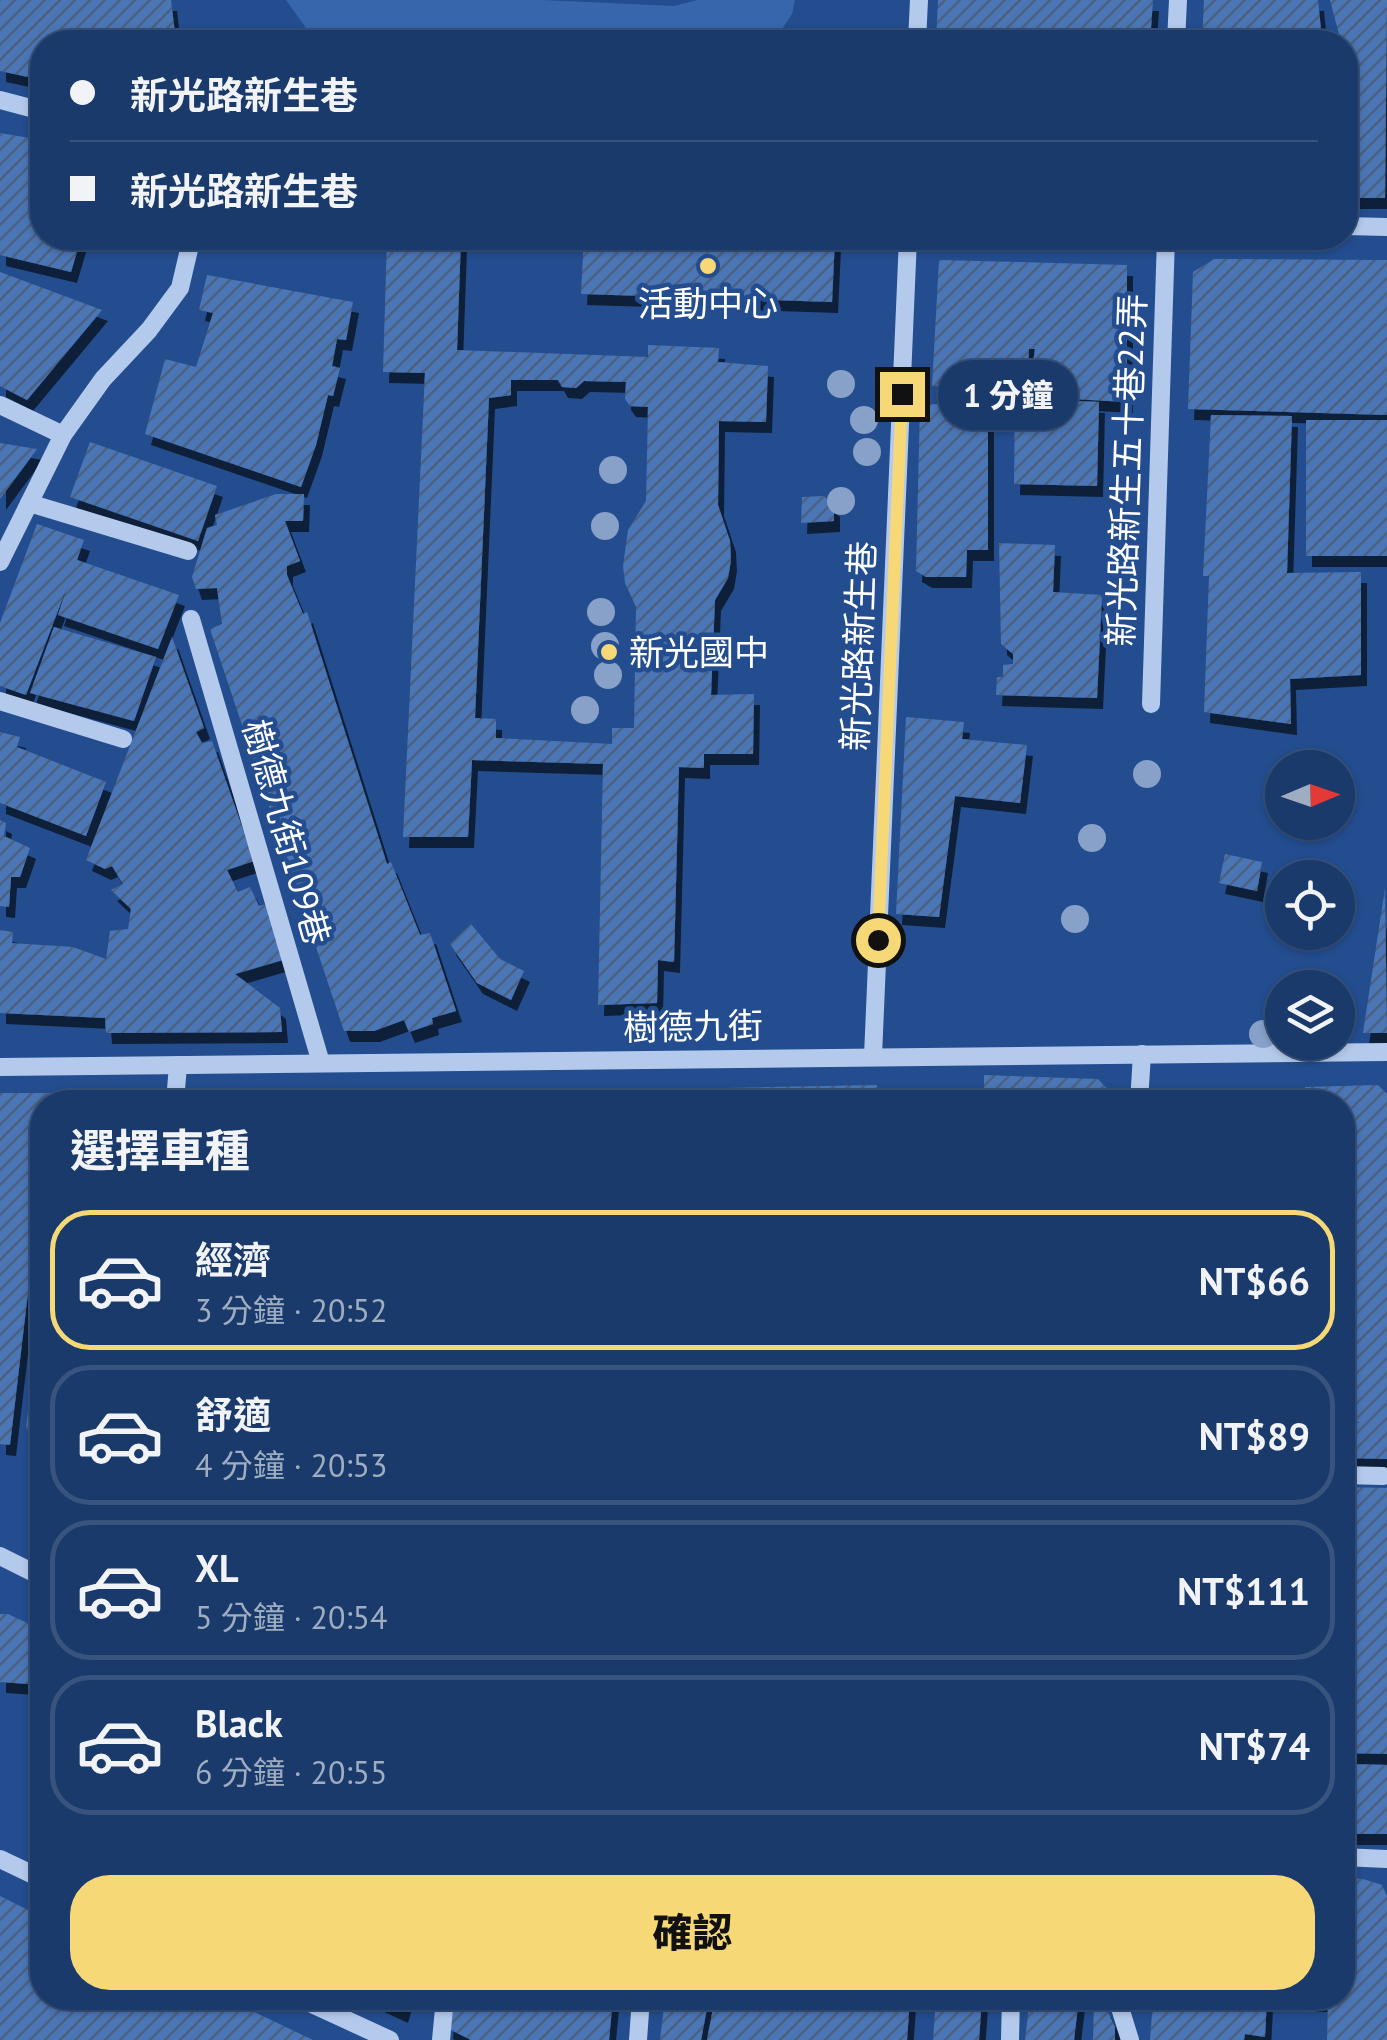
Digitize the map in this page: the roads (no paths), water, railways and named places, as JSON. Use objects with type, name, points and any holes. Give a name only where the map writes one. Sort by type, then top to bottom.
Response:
[{"type":"street","points":[[917,30],[918,0]]},
{"type":"street","points":[[1177,30],[1178,0]]},
{"type":"street","points":[[0,100],[30,108]]},
{"type":"street","points":[[1358,226],[1387,227]]},
{"type":"street","points":[[0,562],[63,436],[103,379],[149,330],[180,288],[189,250]]},
{"type":"street","name":"新光路新生巷","points":[[873,1056],[907,250]]},
{"type":"street","name":"新光路新生五十巷22弄","points":[[1151,704],[1166,250]]},
{"type":"street","points":[[0,405],[63,436]]},
{"type":"street","points":[[29,503],[188,551]]},
{"type":"street","name":"樹德九街109巷","points":[[191,619],[321,1063]]},
{"type":"street","points":[[0,701],[123,739]]},
{"type":"street","name":"樹德九街","points":[[0,1067],[1387,1052]]},
{"type":"street","points":[[1140,1090],[1142,1054]]},
{"type":"street","points":[[175,1090],[178,1065]]},
{"type":"street","points":[[1355,1475],[1382,1476]]},
{"type":"street","points":[[0,1556],[30,1571]]},
{"type":"street","points":[[1355,1858],[1387,1859]]},
{"type":"street","points":[[0,1859],[30,1873]]},
{"type":"street","points":[[324,2010],[390,2040]]},
{"type":"street","points":[[441,2040],[444,2010]]},
{"type":"street","points":[[638,2040],[640,2010]]},
{"type":"street","points":[[1010,2010],[1010,2040]]},
{"type":"street","points":[[1121,2010],[1130,2040]]},
{"type":"place","name":"活動中心","points":[[708,266]]},
{"type":"place","name":"新光國中","points":[[609,652]]}]
